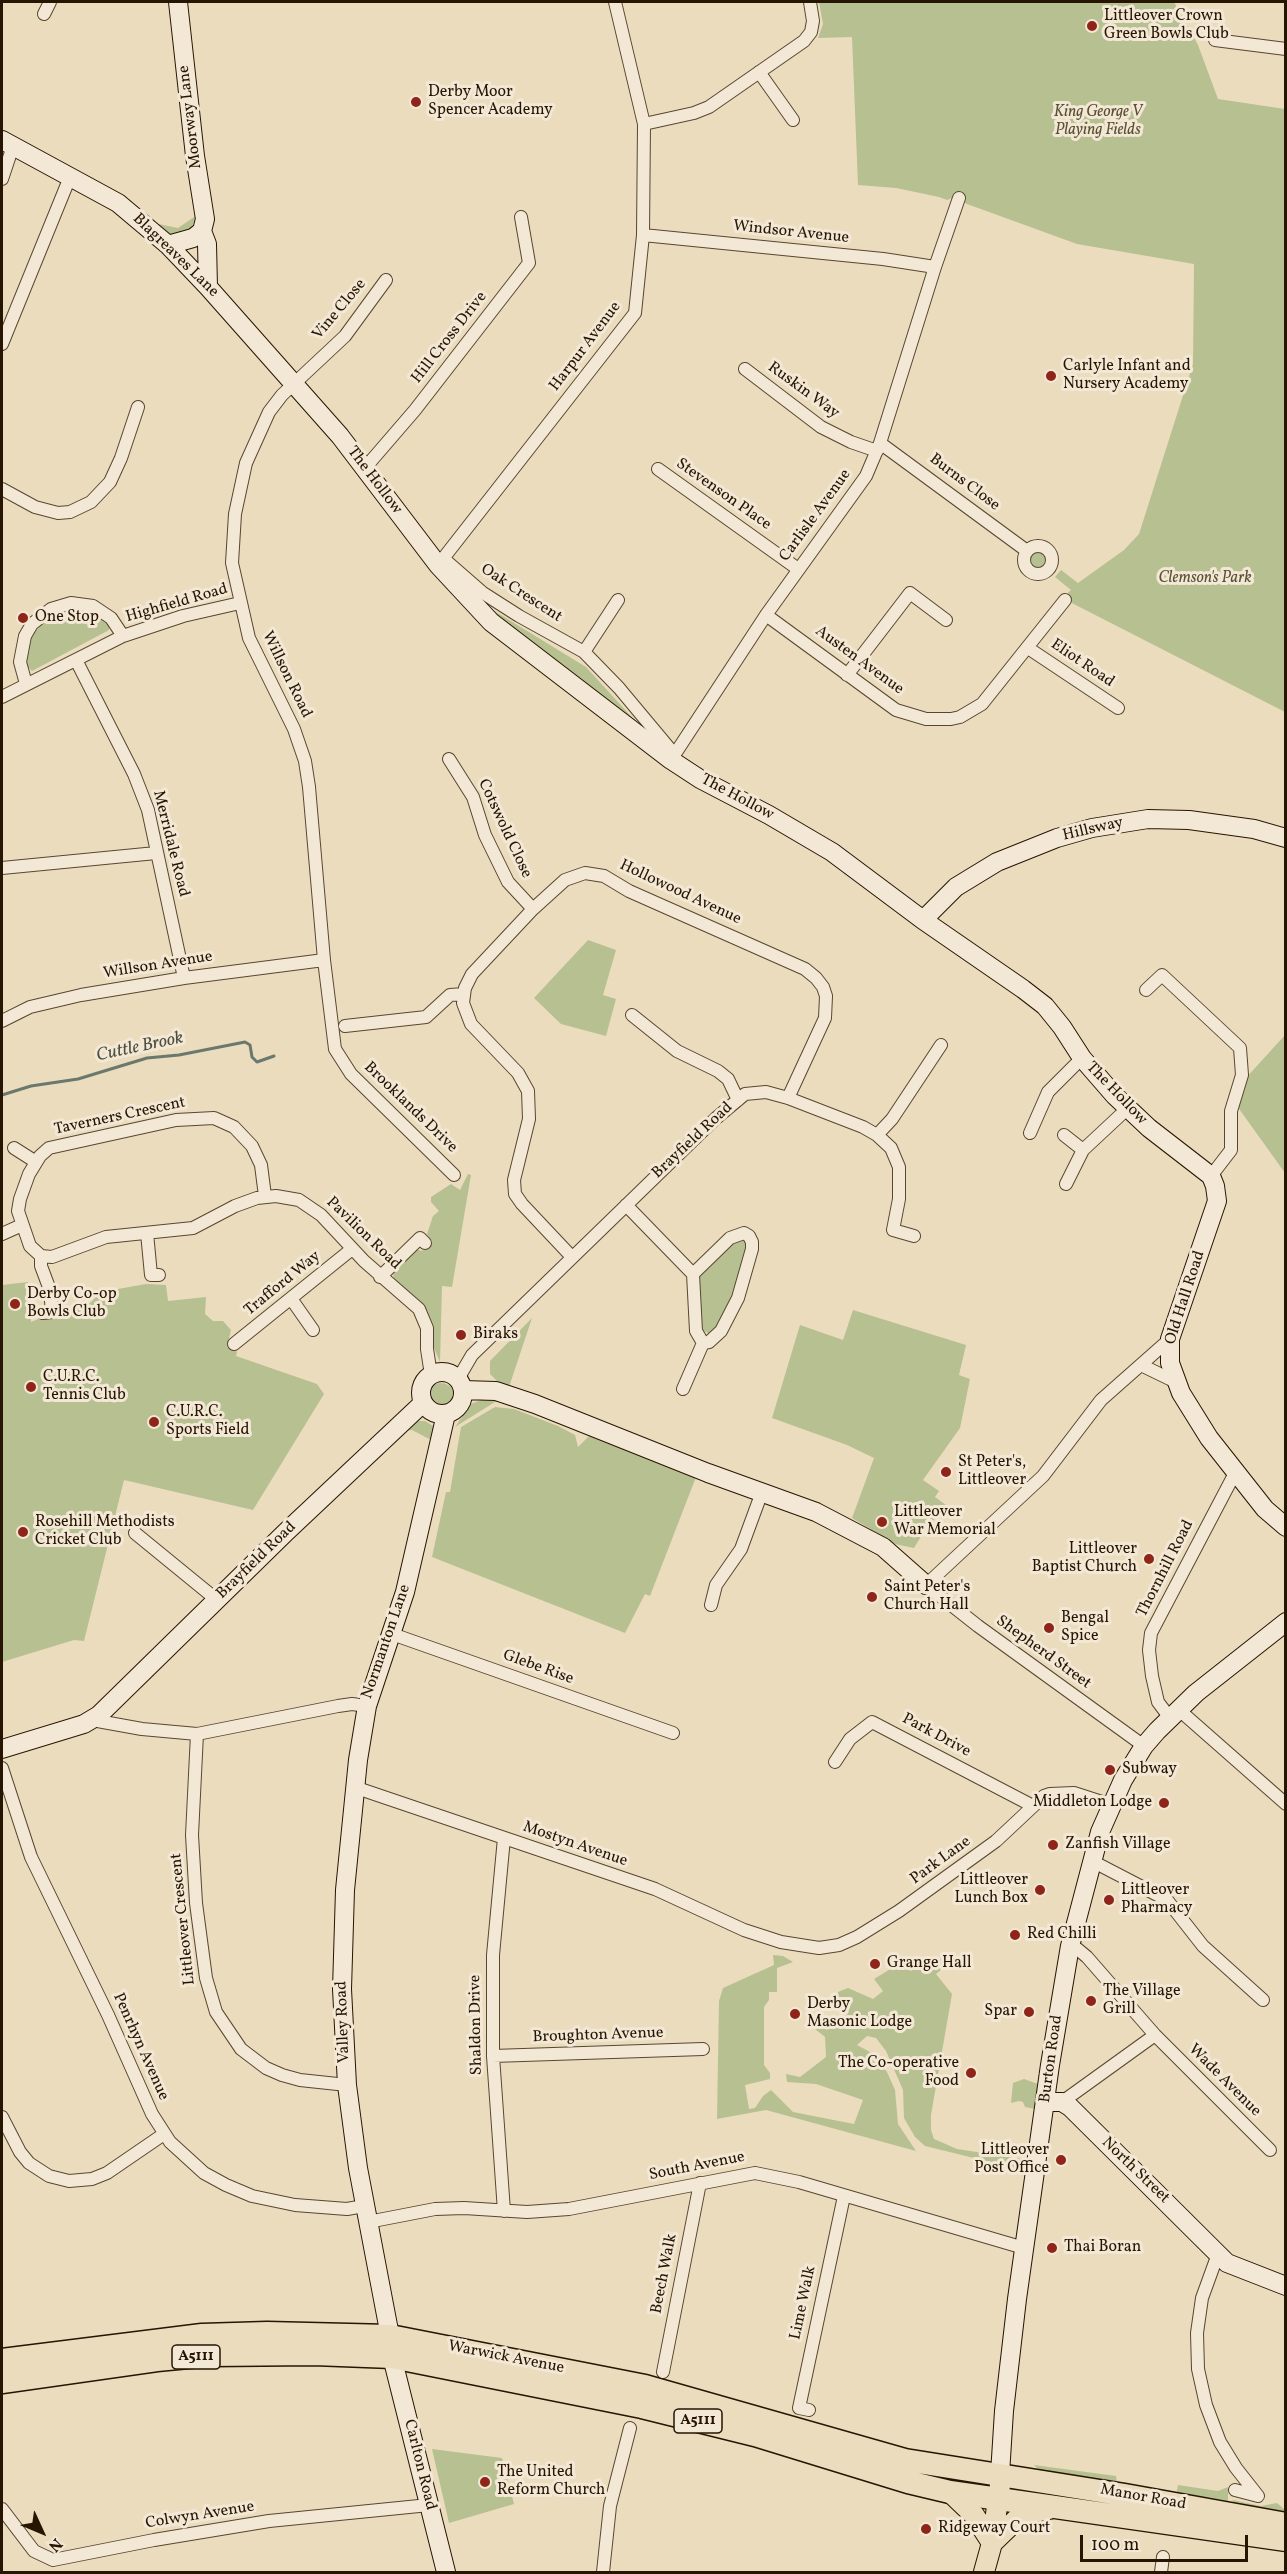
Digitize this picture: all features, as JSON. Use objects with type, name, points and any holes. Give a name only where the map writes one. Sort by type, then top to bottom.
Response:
[{"type":"highway","name":"Warwick Avenue","points":[[2,2360],[202,2335],[267,2333],[391,2346],[645,2386],[905,2460],[1000,2474]]},
{"type":"highway","name":"Warwick Avenue","points":[[2,2382],[157,2360],[210,2355],[314,2354],[391,2346],[755,2435],[908,2482],[999,2500]]},
{"type":"highway","name":"A5111","points":[[905,2460],[933,2476],[979,2487],[999,2500]]},
{"type":"highway","name":"Manor Road","points":[[1000,2474],[1286,2524]]},
{"type":"highway","name":"Manor Road","points":[[999,2500],[1286,2540]]},
{"type":"main road","name":"Burton Road","points":[[984,2572],[992,2543],[999,2500],[1000,2474]]},
{"type":"main road","points":[[950,2492],[974,2515],[992,2543],[1021,2515],[1055,2508]]},
{"type":"street","name":"Moorway Lane","points":[[178,2],[195,156],[206,219],[202,231],[207,244],[208,287]]},
{"type":"street","name":"Harpur Avenue","points":[[441,562],[635,313],[643,235],[644,124],[615,2]]},
{"type":"street","points":[[644,124],[709,107],[804,41],[811,32],[813,21],[810,2]]},
{"type":"street","points":[[1215,40],[1250,38],[1286,49]]},
{"type":"street","points":[[759,72],[793,120]]},
{"type":"street","points":[[2,179],[7,143]]},
{"type":"street","name":"Blagreaves Lane","points":[[7,143],[118,203],[168,245],[293,384]]},
{"type":"street","points":[[2,344],[70,177]]},
{"type":"street","name":"Carlisle Avenue","points":[[673,757],[766,615],[866,476],[878,447],[959,198]]},
{"type":"street","name":"Hill Cross Drive","points":[[365,468],[529,263],[521,217]]},
{"type":"street","points":[[168,245],[193,238],[202,231]]},
{"type":"street","name":"Windsor Avenue","points":[[643,235],[935,267]]},
{"type":"street","name":"Vine Close","points":[[293,384],[345,336],[386,280]]},
{"type":"street","name":"Ruskin Way","points":[[745,369],[821,427],[851,442],[878,447]]},
{"type":"street","name":"The Hollow","points":[[293,384],[491,622],[700,779],[769,815],[832,852],[923,920],[1023,988],[1045,1006],[1082,1058],[1128,1108],[1211,1176]]},
{"type":"street","name":"Willson Road","points":[[293,384],[274,404],[262,425],[246,463],[232,542],[232,563],[249,638],[294,729],[304,762],[309,787],[324,960]]},
{"type":"street","points":[[2,489],[35,507],[58,513],[70,512],[91,502],[110,482],[122,458],[138,407]]},
{"type":"street","name":"Burns Close","points":[[878,447],[899,455],[1027,551]]},
{"type":"street","name":"Stevenson Place","points":[[658,469],[798,569]]},
{"type":"street","name":"Oak Crescent","points":[[441,562],[519,616],[584,652],[619,688],[673,757]]},
{"type":"street","points":[[847,675],[910,593],[946,620]]},
{"type":"street","points":[[584,652],[618,600]]},
{"type":"street","name":"Austen Avenue","points":[[766,615],[896,710],[926,719],[951,719],[960,717],[982,704],[1065,600]]},
{"type":"street","name":"Highfield Road","points":[[26,684],[20,662],[25,636],[32,624],[51,609],[71,603],[93,606],[111,618],[123,636]]},
{"type":"street","name":"Highfield Road","points":[[2,697],[123,636],[183,616],[240,603]]},
{"type":"street","name":"Eliot Road","points":[[1028,648],[1118,708]]},
{"type":"street","name":"Merridale Road","points":[[76,660],[134,774],[148,810],[184,978]]},
{"type":"street","name":"Cotswold Close","points":[[449,759],[473,797],[485,835],[508,882],[533,909]]},
{"type":"street","name":"Hillsway","points":[[923,920],[956,887],[997,862],[1057,838],[1092,828],[1148,819],[1189,820],[1254,829],[1286,838]]},
{"type":"street","points":[[2,868],[156,853]]},
{"type":"street","name":"Hollowood Avenue","points":[[464,994],[472,974],[533,909],[565,880],[579,874],[598,874],[628,891],[805,969],[823,987],[827,1007],[822,1026],[788,1098]]},
{"type":"street","name":"Willson Avenue","points":[[2,1021],[30,1007],[60,1000],[184,978],[324,960]]},
{"type":"street","name":"Brooklands Drive","points":[[324,960],[333,1041],[339,1056],[358,1082],[454,1175]]},
{"type":"street","points":[[1146,990],[1162,975],[1240,1048],[1242,1075],[1231,1111],[1231,1150],[1211,1176]]},
{"type":"street","points":[[345,1026],[426,1017],[450,995],[464,994],[465,1010],[471,1024],[518,1073],[528,1091],[529,1119],[514,1180],[515,1194],[571,1257]]},
{"type":"street","points":[[632,1015],[676,1051],[718,1071],[728,1079],[738,1100]]},
{"type":"street","points":[[877,1135],[892,1119],[941,1045]]},
{"type":"street","points":[[1030,1133],[1048,1092],[1082,1058]]},
{"type":"street","name":"Brayfield Road","points":[[460,1384],[472,1355],[715,1119],[745,1094],[766,1092],[788,1098],[863,1127],[877,1135],[891,1149],[899,1167],[899,1199],[893,1230],[914,1236]]},
{"type":"street","points":[[1066,1184],[1083,1150],[1128,1108]]},
{"type":"street","name":"Taverners Crescent","points":[[36,1162],[44,1152],[56,1146],[102,1138],[176,1120],[208,1117],[221,1120],[234,1127],[252,1146],[261,1165],[265,1196]]},
{"type":"street","points":[[1064,1135],[1083,1150]]},
{"type":"street","points":[[14,1148],[36,1162],[20,1198],[18,1211],[30,1246],[41,1256],[40,1266],[50,1290],[52,1312],[44,1313]]},
{"type":"street","name":"Old Hall Road","points":[[1211,1176],[1217,1202],[1170,1339],[1170,1363],[1176,1382],[1191,1410],[1235,1473],[1265,1509],[1286,1527]]},
{"type":"street","name":"Pavilion Road","points":[[41,1256],[52,1257],[100,1238],[193,1228],[241,1203],[265,1196],[285,1197],[307,1204],[327,1221],[380,1276],[414,1303],[422,1314],[427,1328],[431,1376]]},
{"type":"street","points":[[626,1205],[693,1274],[696,1331],[703,1343]]},
{"type":"street","points":[[2,1234],[22,1225]]},
{"type":"street","points":[[147,1233],[151,1275],[159,1275]]},
{"type":"street","points":[[693,1274],[730,1238],[744,1233],[749,1236],[752,1248],[738,1298],[721,1331],[709,1342],[703,1343]]},
{"type":"street","points":[[380,1276],[420,1238],[425,1243]]},
{"type":"street","name":"Trafford Way","points":[[234,1344],[292,1300],[352,1249]]},
{"type":"street","points":[[292,1300],[313,1330]]},
{"type":"street","points":[[460,1384],[460,1403],[452,1412],[446,1414],[432,1412],[423,1403],[422,1389],[431,1376],[446,1373],[460,1384],[496,1391],[535,1404],[708,1473],[816,1512],[891,1552],[926,1585],[1043,1476],[1101,1400],[1170,1339]]},
{"type":"street","points":[[683,1389],[703,1343]]},
{"type":"street","points":[[1141,1365],[1176,1382]]},
{"type":"street","name":"Brayfield Road","points":[[92,1720],[423,1403]]},
{"type":"street","name":"Normanton Lane","points":[[92,1720],[142,1729],[197,1734],[338,1706],[352,1704],[367,1706],[392,1634],[418,1546],[446,1414]]},
{"type":"street","name":"Thornhill Road","points":[[1235,1473],[1151,1634],[1149,1650],[1152,1676],[1158,1702],[1286,1804]]},
{"type":"street","points":[[711,1605],[716,1585],[741,1549],[762,1492]]},
{"type":"street","points":[[135,1533],[217,1600]]},
{"type":"street","name":"Shepherd Street","points":[[926,1585],[978,1626],[1144,1746]]},
{"type":"street","name":"Burton Road","points":[[1000,2474],[1004,2411],[1024,2248],[1054,2102],[1070,1946],[1092,1861],[1111,1805],[1144,1746],[1174,1713],[1227,1667],[1283,1628]]},
{"type":"street","name":"Glebe Rise","points":[[392,1634],[673,1733]]},
{"type":"street","name":"Valley Road","points":[[367,1706],[354,1787],[347,1860],[342,2001],[347,2085],[366,2214],[391,2346]]},
{"type":"street","points":[[2,1749],[92,1720]]},
{"type":"street","name":"Park Drive","points":[[835,1762],[850,1739],[872,1722],[1033,1806]]},
{"type":"street","name":"Littleover Crescent","points":[[197,1734],[192,1835],[196,1903],[206,1978],[216,2012],[240,2049],[266,2068],[300,2080],[347,2085]]},
{"type":"street","name":"Penrhyn Avenue","points":[[2,1768],[31,1857],[108,2015],[152,2114],[164,2134],[204,2173],[226,2186],[252,2196],[295,2205],[347,2209],[366,2214]]},
{"type":"street","name":"Mostyn Avenue","points":[[354,1787],[655,1889],[744,1930],[781,1942]]},
{"type":"street","name":"Park Lane","points":[[781,1942],[813,1948],[825,1947],[839,1945],[866,1932],[966,1864],[1010,1830],[1044,1796],[1062,1793],[1080,1794],[1111,1805]]},
{"type":"street","name":"Shaldon Drive","points":[[504,1838],[493,1955],[493,2056],[504,2211]]},
{"type":"street","points":[[1092,1861],[1167,1900],[1203,1946],[1263,2000]]},
{"type":"street","name":"Wade Avenue","points":[[1070,1946],[1075,1947],[1087,1957],[1155,2035],[1270,2150]]},
{"type":"street","points":[[1054,2102],[1155,2035]]},
{"type":"street","name":"Broughton Avenue","points":[[493,2056],[703,2049]]},
{"type":"street","name":"North Street","points":[[1054,2102],[1087,2123],[1231,2266],[1286,2286]]},
{"type":"street","points":[[2,2117],[6,2138],[34,2167],[53,2177],[73,2181],[104,2175],[164,2134]]},
{"type":"street","name":"South Avenue","points":[[366,2214],[435,2209],[534,2212],[569,2209],[764,2173],[1024,2248]]},
{"type":"street","name":"Beech Walk","points":[[663,2372],[700,2183]]},
{"type":"street","name":"Lime Walk","points":[[809,2410],[800,2408],[844,2196]]},
{"type":"street","points":[[1218,2254],[1202,2298],[1197,2333],[1198,2369],[1209,2416],[1220,2442],[1236,2468],[1258,2496],[1235,2490]]},
{"type":"street","name":"Carlton Road","points":[[391,2346],[446,2572]]},
{"type":"street","points":[[603,2572],[610,2506],[630,2428]]},
{"type":"street","name":"Colwyn Avenue","points":[[2,2509],[34,2551],[52,2560],[269,2521],[429,2505]]},
{"type":"street","points":[[1161,2572],[1162,2557]]},
{"type":"green space","points":[[819,2],[1174,2],[1198,45],[1218,99],[1285,109],[1285,712],[1062,598],[1071,590],[1055,577],[1061,570],[1078,583],[1124,550],[1139,534],[1193,364],[1194,264],[1077,244],[967,204],[954,197],[947,200],[896,188],[858,185],[852,37],[818,38],[823,24]]},
{"type":"green space","points":[[197,215],[192,226],[180,236],[169,237],[149,222],[178,228]]},
{"type":"green space","points":[[1034,551],[1042,551],[1047,556],[1045,567],[1034,569],[1029,564],[1029,556]]},
{"type":"green space","points":[[483,604],[586,667],[650,737],[498,623]]},
{"type":"green space","points":[[71,610],[93,613],[105,621],[109,630],[32,671],[27,666],[25,658],[30,638],[47,618]]},
{"type":"green space","points":[[588,940],[616,950],[603,995],[616,999],[606,1036],[561,1024],[534,998]]},
{"type":"green space","points":[[1285,1035],[1285,1173],[1237,1106],[1245,1079]]},
{"type":"green space","points":[[468,1174],[471,1175],[452,1287],[442,1286],[440,1362],[434,1348],[434,1326],[427,1310],[419,1300],[394,1280],[393,1272],[416,1249],[422,1251],[432,1241],[427,1234],[433,1216],[439,1211],[431,1202],[431,1197],[451,1184],[460,1190]]},
{"type":"green space","points":[[743,1239],[748,1247],[738,1286],[713,1333],[708,1333],[702,1330],[698,1276],[732,1240]]},
{"type":"green space","name":"C.U.R.C. Sports Field","points":[[28,1282],[31,1322],[38,1319],[59,1318],[63,1312],[90,1303],[101,1292],[146,1284],[166,1285],[168,1301],[206,1297],[205,1314],[213,1321],[223,1321],[231,1330],[228,1343],[237,1352],[236,1356],[317,1384],[324,1394],[253,1510],[124,1480],[84,1641],[74,1640],[2,1662],[2,1285]]},
{"type":"green space","name":"St Peter's, Littleover","points":[[853,1310],[966,1345],[959,1375],[970,1379],[960,1428],[923,1480],[939,1491],[935,1497],[946,1505],[914,1548],[895,1544],[852,1518],[874,1458],[847,1445],[772,1418],[800,1325],[843,1340]]},
{"type":"green space","points":[[532,1318],[509,1387],[500,1384],[490,1374],[490,1361]]},
{"type":"green space","points":[[441,1383],[451,1386],[454,1396],[451,1406],[441,1409],[431,1406],[428,1396],[431,1386]]},
{"type":"green space","points":[[488,1397],[516,1402],[495,1402],[455,1427],[471,1404]]},
{"type":"green space","points":[[495,1407],[514,1409],[558,1426],[575,1435],[578,1447],[589,1436],[696,1477],[650,1596],[645,1594],[625,1633],[432,1557],[446,1492],[450,1492],[461,1427]]},
{"type":"green space","points":[[416,1421],[425,1421],[433,1426],[433,1441],[412,1430],[402,1432]]},
{"type":"green space","points":[[773,1955],[783,1956],[793,1962],[777,1968],[777,1992],[769,1992],[769,2000],[764,2007],[764,2065],[770,2073],[770,2079],[745,2085],[749,2109],[755,2108],[763,2096],[771,2090],[793,2112],[854,2124],[863,2100],[816,2084],[787,2082],[786,2074],[800,2077],[826,2057],[825,2037],[815,2029],[832,2019],[845,2017],[849,2012],[838,1998],[838,1992],[848,1988],[873,1999],[883,1991],[874,1979],[902,1962],[906,1968],[915,1961],[924,1959],[930,1964],[943,1958],[949,1963],[936,1974],[952,1994],[931,2115],[931,2130],[934,2139],[957,2149],[1029,2160],[1027,2171],[925,2146],[915,2137],[904,2118],[903,2090],[886,2051],[876,2038],[867,2036],[857,2045],[872,2053],[887,2072],[895,2090],[898,2124],[916,2151],[766,2110],[717,2119],[719,2001],[723,1988],[774,1965]]},
{"type":"green space","points":[[1024,2079],[1038,2084],[1035,2109],[1025,2107],[1023,2102],[1019,2101],[1011,2103],[1013,2083]]},
{"type":"green space","points":[[432,2449],[502,2458],[514,2504],[449,2523]]},
{"type":"green space","points":[[1034,2465],[1116,2476],[1117,2484],[1038,2469]]},
{"type":"green space","points":[[1178,2485],[1218,2491],[1228,2487],[1228,2501],[1207,2497],[1176,2496]]},
{"type":"green space","points":[[1233,2500],[1261,2506],[1277,2503],[1285,2510],[1285,2516],[1232,2503]]},
{"type":"waterway","name":"Cuttle Brook","points":[[2,1095],[31,1086],[78,1079],[147,1058],[179,1055],[245,1042],[250,1045],[252,1057],[257,1062],[274,1056]]},
{"type":"place","name":"Littleover Crown Green Bowls Club","points":[[1092,26]]},
{"type":"place","name":"Derby Moor Spencer Academy","points":[[416,102]]},
{"type":"place","name":"Carlyle Infant and Nursery Academy","points":[[1051,376]]},
{"type":"place","name":"One Stop","points":[[23,618]]},
{"type":"place","name":"Derby Co-op Bowls Club","points":[[15,1304]]},
{"type":"place","name":"Biraks","points":[[461,1335]]},
{"type":"place","name":"C.U.R.C. Tennis Club","points":[[31,1387]]},
{"type":"place","name":"C.U.R.C. Sports Field","points":[[154,1422]]},
{"type":"place","name":"St Peter's, Littleover","points":[[946,1472]]},
{"type":"place","name":"Littleover War Memorial","points":[[882,1522]]},
{"type":"place","name":"Rosehill Methodists Cricket Club","points":[[23,1532]]},
{"type":"place","name":"Littleover Baptist Church","points":[[1149,1559]]},
{"type":"place","name":"Saint Peter's Church Hall","points":[[872,1597]]},
{"type":"place","name":"Bengal Spice","points":[[1049,1628]]},
{"type":"place","name":"Subway","points":[[1110,1770]]},
{"type":"place","name":"Middleton Lodge","points":[[1164,1803]]},
{"type":"place","name":"Zanfish Village","points":[[1053,1845]]},
{"type":"place","name":"Littleover Lunch Box","points":[[1040,1890]]},
{"type":"place","name":"Littleover Pharmacy","points":[[1109,1900]]},
{"type":"place","name":"Red Chilli","points":[[1015,1935]]},
{"type":"place","name":"Grange Hall","points":[[875,1964]]},
{"type":"place","name":"The Village Grill","points":[[1091,2001]]},
{"type":"place","name":"Spar","points":[[1029,2012]]},
{"type":"place","name":"Derby Masonic Lodge","points":[[795,2014]]},
{"type":"place","name":"The Co-operative Food","points":[[971,2073]]},
{"type":"place","name":"Littleover Post Office","points":[[1061,2160]]},
{"type":"place","name":"Thai Boran","points":[[1052,2248]]},
{"type":"place","name":"The United Reform Church","points":[[485,2482]]},
{"type":"place","name":"Ridgeway Court","points":[[926,2529]]},
{"type":"park label","name":"King George V Playing Fields","points":[[1098,122]]},
{"type":"park label","name":"Clemson's Park","points":[[1205,579]]}]
